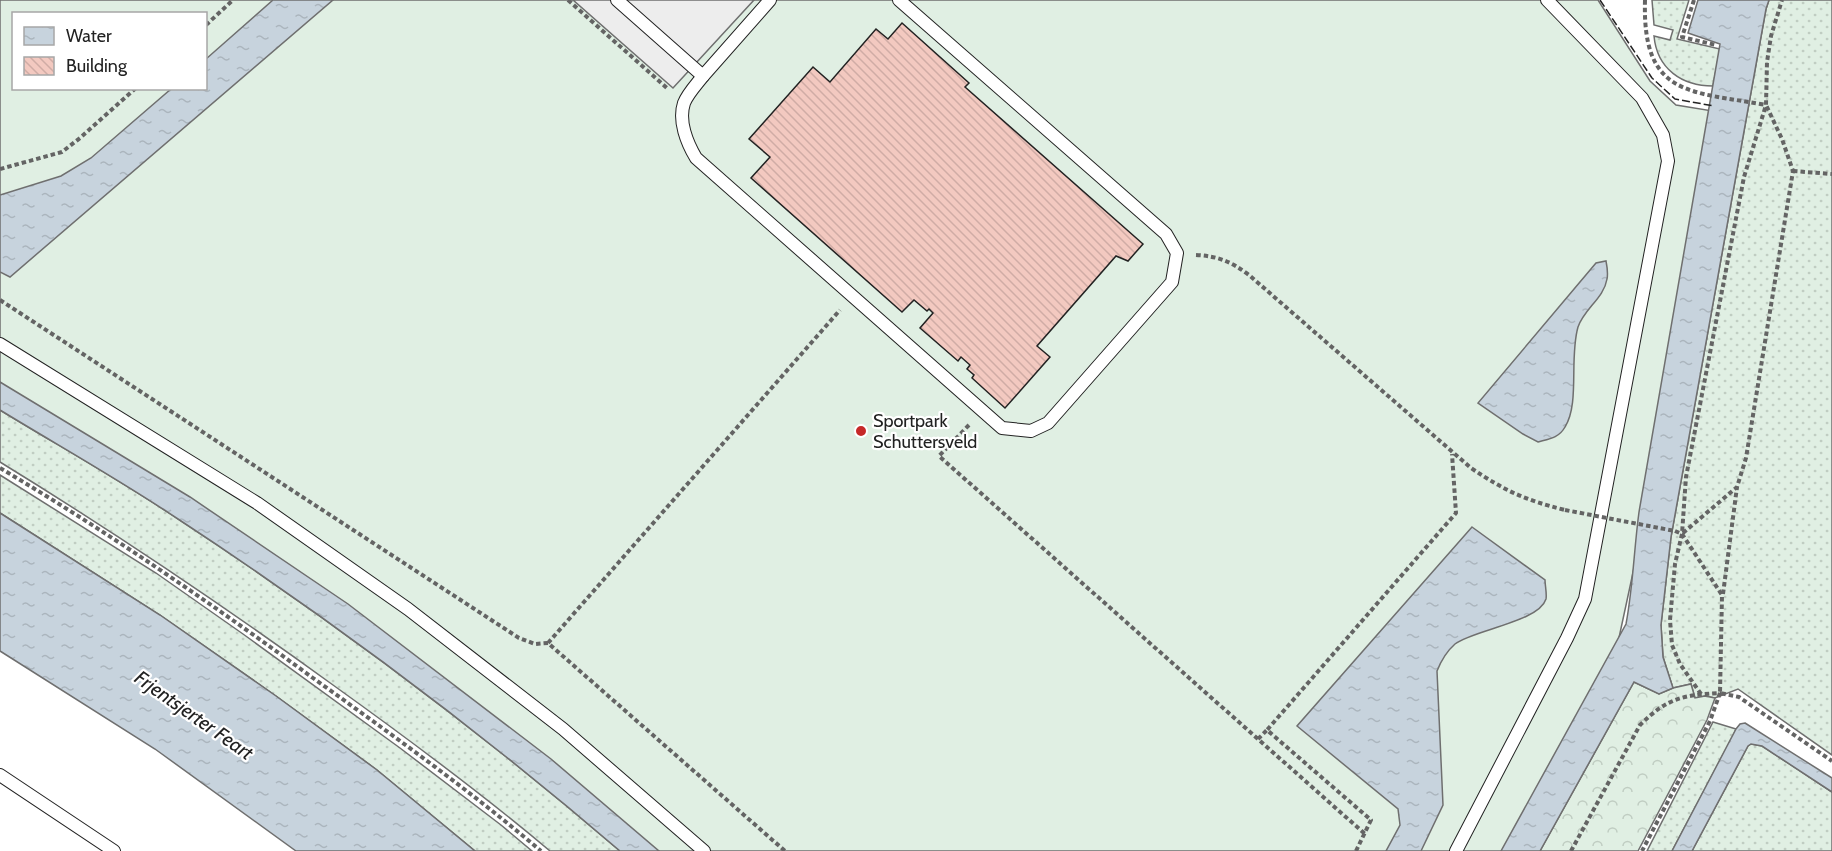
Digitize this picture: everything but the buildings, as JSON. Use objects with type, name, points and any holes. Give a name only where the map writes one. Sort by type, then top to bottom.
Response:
[{"type":"lane","points":[[617,0],[703,75]]},
{"type":"lane","points":[[770,0],[703,75],[684,105],[683,123],[687,143],[696,158],[1002,428],[1031,431],[1048,423],[1172,282],[1177,253],[1166,234],[899,0]]},
{"type":"lane","points":[[1456,851],[1585,599],[1668,161],[1663,135],[1642,98],[1547,0]]},
{"type":"lane","points":[[0,344],[257,503],[408,609],[562,729],[704,851]]},
{"type":"lane","points":[[0,775],[114,851]]},
{"type":"path","points":[[207,24],[233,0]]},
{"type":"path","points":[[567,0],[684,105]]},
{"type":"path","points":[[1645,0],[1644,21],[1649,50],[1661,72],[1679,87],[1699,94],[1766,105]]},
{"type":"path","points":[[1694,0],[1683,37],[1716,45]]},
{"type":"path","points":[[1701,694],[1680,664],[1672,645],[1670,620],[1675,564],[1682,534],[1686,477],[1726,265],[1744,177],[1766,105],[1767,62],[1771,36],[1782,0]]},
{"type":"path","points":[[0,170],[62,152],[81,138],[133,90]]},
{"type":"path","points":[[1642,851],[1710,722],[1720,693],[1722,595],[1737,487],[1746,458],[1793,171],[1782,139],[1766,105]]},
{"type":"path","points":[[1793,171],[1832,174]]},
{"type":"path","points":[[1177,253],[1214,256],[1232,262],[1452,453],[1501,488],[1531,502],[1682,534],[1722,595]]},
{"type":"path","points":[[0,300],[519,638],[535,644],[548,643],[853,296]]},
{"type":"path","points":[[982,411],[939,456],[1365,834]]},
{"type":"path","points":[[1258,738],[1456,513],[1452,453]]},
{"type":"path","points":[[0,468],[159,569],[246,629],[404,743],[505,820],[541,851]]},
{"type":"path","points":[[1682,534],[1737,487]]},
{"type":"path","points":[[548,643],[784,851]]},
{"type":"path","points":[[1571,851],[1640,725],[1656,709],[1679,697],[1720,693],[1739,697],[1832,761]]},
{"type":"path","points":[[1267,730],[1371,820],[1356,851]]},
{"type":"green space","name":"Sportpark Schuttersveld","points":[[0,0],[1598,0],[1650,81],[1676,105],[1713,111],[1640,540],[1614,661],[1511,851],[640,851],[526,755],[0,393]]},
{"type":"green space","points":[[1652,0],[1689,0],[1677,39],[1720,49],[1713,86],[1691,83],[1682,79],[1673,73],[1660,58],[1654,36],[1670,40],[1673,30],[1654,25]]},
{"type":"green space","points":[[1769,0],[1832,0],[1832,755],[1738,689],[1715,698],[1705,696],[1695,698],[1691,684],[1673,688],[1663,657],[1661,625],[1671,537]]},
{"type":"green space","points":[[0,410],[156,505],[349,637],[514,763],[620,851],[550,851],[388,725],[210,598],[127,542],[0,462]]},
{"type":"green space","points":[[0,475],[156,573],[243,634],[400,748],[532,851],[475,851],[377,770],[276,696],[160,615],[0,513]]},
{"type":"green space","points":[[1634,682],[1659,694],[1691,684],[1695,698],[1705,696],[1715,698],[1707,720],[1638,851],[1540,851]]},
{"type":"green space","points":[[1713,722],[1736,729],[1734,734],[1672,851],[1647,851]]},
{"type":"green space","points":[[1751,744],[1762,746],[1832,792],[1832,851],[1692,851]]},
{"type":"shaded area","points":[[573,0],[754,0],[673,88]]},
{"type":"water","points":[[273,0],[333,0],[10,277],[0,272],[0,195],[61,176],[91,158],[170,90],[207,90],[207,58]]},
{"type":"water","points":[[1698,0],[1769,0],[1671,537],[1661,625],[1663,657],[1673,688],[1659,694],[1634,682],[1540,851],[1501,851],[1626,624],[1639,512],[1720,44],[1688,33]]},
{"type":"water","points":[[1606,261],[1605,286],[1581,321],[1575,339],[1572,406],[1569,417],[1560,434],[1538,442],[1478,403],[1596,263]]},
{"type":"water","points":[[0,382],[190,497],[348,604],[551,759],[659,851],[620,851],[514,763],[349,637],[156,505],[0,410]]},
{"type":"water","name":"Frjentsjerter Feart","points":[[0,513],[160,615],[276,696],[377,770],[475,851],[296,851],[155,749],[0,651]]},
{"type":"water","points":[[1472,527],[1545,580],[1546,599],[1541,607],[1531,614],[1464,639],[1455,644],[1444,656],[1437,671],[1443,805],[1421,851],[1386,851],[1400,825],[1398,809],[1297,726]]},
{"type":"water","points":[[1745,723],[1832,778],[1832,792],[1762,746],[1751,744],[1692,851],[1672,851],[1736,729],[1740,724]]},
{"type":"fence","points":[[1600,0],[1652,78],[1675,99],[1714,106]]},
{"type":"place","name":"Sportpark Schuttersveld","points":[[861,431]]}]
